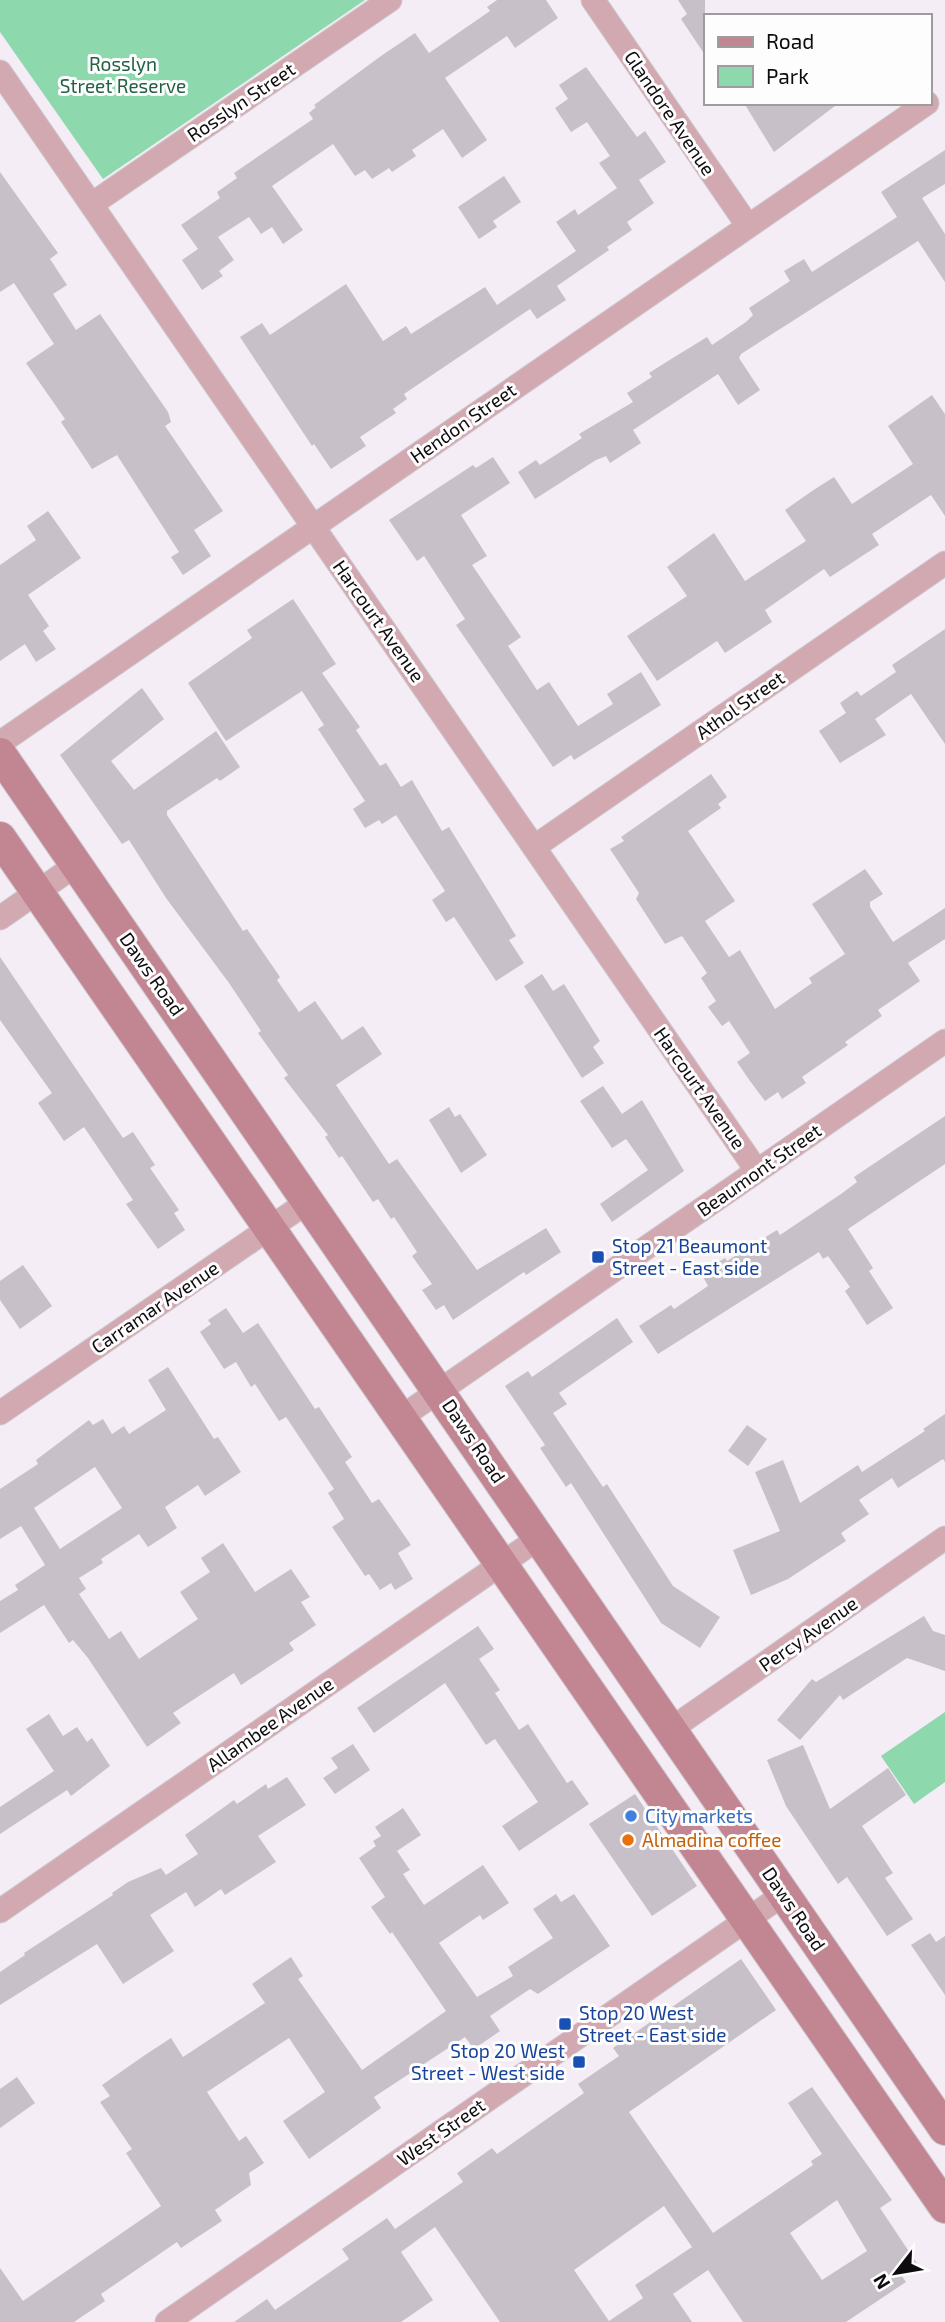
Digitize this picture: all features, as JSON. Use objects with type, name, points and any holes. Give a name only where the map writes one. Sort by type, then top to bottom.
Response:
[{"type":"main road","name":"Daws Road","points":[[0,754],[440,1390],[945,2129]]},
{"type":"main road","points":[[0,838],[945,2207]]},
{"type":"street","name":"Rosslyn Street","points":[[92,204],[390,0]]},
{"type":"street","name":"Glandore Avenue","points":[[593,0],[748,226]]},
{"type":"street","name":"Harcourt Avenue","points":[[0,72],[757,1171]]},
{"type":"street","name":"Hendon Street","points":[[0,743],[924,105]]},
{"type":"street","name":"Athol Street","points":[[534,847],[945,564]]},
{"type":"street","points":[[0,918],[76,865]]},
{"type":"street","name":"Beaumont Street","points":[[400,1418],[945,1041]]},
{"type":"street","name":"Carramar Avenue","points":[[0,1413],[309,1201]]},
{"type":"street","name":"Allambee Avenue","points":[[0,1911],[539,1538]]},
{"type":"street","name":"Percy Avenue","points":[[671,1729],[943,1544]]},
{"type":"street","name":"West Street","points":[[167,2322],[784,1894]]},
{"type":"green space","name":"Rosslyn Street Reserve","points":[[0,0],[365,0],[103,179],[0,32]]},
{"type":"green space","points":[[945,1712],[945,1782],[914,1804],[881,1756]]},
{"type":"building","points":[[497,0],[546,0],[558,18],[515,48],[507,36],[445,78],[487,140],[462,158],[443,129],[412,150],[416,156],[392,172],[389,168],[372,179],[365,170],[355,176],[333,144],[272,186],[303,230],[283,244],[272,227],[261,234],[249,217],[218,237],[234,260],[219,271],[223,276],[202,290],[182,260],[198,249],[181,225],[220,198],[217,192],[237,178],[234,173],[313,119],[309,113],[316,107],[314,105],[381,56],[415,33],[429,53],[490,11],[487,7]]},
{"type":"building","points":[[678,0],[705,0],[704,54],[681,19],[687,14]]},
{"type":"building","points":[[586,67],[637,137],[645,131],[666,162],[639,180],[654,203],[627,222],[632,230],[607,247],[609,250],[557,286],[566,300],[537,319],[530,309],[404,394],[407,399],[393,409],[396,413],[360,437],[366,446],[331,469],[314,444],[312,446],[240,337],[262,323],[270,335],[346,284],[383,341],[406,326],[411,334],[485,287],[497,305],[576,251],[556,222],[575,209],[578,215],[617,188],[599,163],[610,156],[587,122],[571,132],[555,108],[568,99],[559,85]]},
{"type":"building","points":[[745,105],[836,105],[774,152]]},
{"type":"building","points":[[945,150],[945,184],[922,198],[945,234],[945,282],[918,241],[741,354],[739,358],[760,390],[738,405],[718,374],[633,430],[641,443],[610,463],[606,456],[596,460],[535,499],[518,472],[536,460],[540,465],[582,438],[579,434],[633,402],[627,393],[652,377],[649,373],[707,337],[712,345],[746,322],[753,315],[749,308],[790,281],[784,271],[804,259],[812,272],[897,217],[881,192]]},
{"type":"building","points":[[0,172],[58,253],[50,259],[67,285],[53,294],[76,330],[100,314],[168,412],[171,422],[165,426],[223,511],[194,530],[211,556],[183,575],[171,557],[179,552],[117,455],[92,469],[61,422],[65,419],[26,363],[54,344],[14,283],[0,292]]},
{"type":"building","points":[[504,176],[521,202],[493,221],[497,227],[479,239],[458,207]]},
{"type":"building","points":[[932,395],[945,414],[945,516],[931,495],[872,534],[879,545],[830,577],[824,569],[765,610],[772,622],[725,653],[717,641],[657,681],[627,636],[687,596],[667,567],[714,533],[745,581],[806,541],[785,510],[812,491],[834,477],[852,504],[913,464],[888,426]]},
{"type":"building","points":[[493,457],[510,483],[461,515],[487,556],[472,565],[521,637],[508,646],[537,690],[549,682],[578,726],[613,704],[607,694],[641,672],[661,705],[574,760],[571,755],[553,767],[456,625],[465,619],[424,556],[417,561],[389,520],[473,465],[476,468]]},
{"type":"building","points":[[48,511],[81,558],[28,595],[49,626],[43,631],[56,649],[36,662],[25,644],[0,661],[0,565],[36,540],[27,526]]},
{"type":"building","points":[[293,599],[336,664],[322,673],[360,727],[356,730],[380,766],[386,763],[401,787],[412,780],[442,831],[449,827],[516,936],[509,940],[524,963],[496,981],[454,917],[446,922],[432,900],[445,891],[396,815],[382,824],[379,820],[365,828],[353,809],[365,801],[318,729],[324,725],[302,691],[226,741],[188,683],[252,638],[247,630]]},
{"type":"building","points":[[945,629],[945,744],[911,694],[875,719],[886,735],[840,763],[819,731],[846,713],[840,703],[857,691],[861,696],[896,672],[892,665]]},
{"type":"building","points":[[142,688],[164,719],[111,761],[134,790],[216,731],[240,767],[220,781],[217,778],[167,811],[167,815],[243,931],[247,929],[280,977],[277,980],[299,1012],[315,1001],[342,1040],[363,1026],[382,1054],[336,1085],[389,1164],[397,1159],[477,1270],[546,1228],[561,1252],[526,1275],[524,1272],[453,1320],[444,1305],[436,1310],[422,1290],[432,1284],[412,1256],[417,1252],[394,1217],[391,1219],[378,1199],[373,1202],[342,1156],[339,1158],[325,1137],[328,1135],[284,1078],[288,1075],[258,1033],[261,1031],[229,983],[166,898],[129,840],[122,844],[60,755]]},
{"type":"building","points":[[711,774],[727,797],[718,804],[721,808],[688,831],[735,901],[705,921],[729,957],[740,950],[775,1009],[812,983],[809,978],[845,954],[812,904],[865,869],[883,894],[870,902],[870,907],[893,942],[945,908],[945,939],[908,963],[920,981],[878,1010],[882,1016],[845,1042],[848,1045],[802,1077],[806,1083],[782,1099],[778,1092],[765,1101],[750,1081],[737,1062],[750,1053],[729,1021],[722,1026],[708,1007],[716,1001],[701,978],[707,973],[682,936],[665,944],[636,899],[639,893],[610,849],[624,841],[621,837]]},
{"type":"building","points":[[0,957],[123,1138],[133,1132],[155,1165],[150,1168],[179,1210],[174,1213],[185,1230],[158,1249],[126,1204],[133,1200],[84,1127],[64,1141],[38,1103],[52,1093],[0,1020]]},
{"type":"building","points":[[542,974],[553,991],[564,984],[600,1041],[593,1047],[604,1063],[582,1078],[524,986]]},
{"type":"building","points":[[603,1086],[622,1114],[642,1100],[684,1171],[612,1222],[600,1204],[648,1170],[626,1139],[612,1148],[580,1101]]},
{"type":"building","points":[[449,1107],[455,1117],[460,1114],[487,1155],[461,1173],[429,1120]]},
{"type":"building","points":[[945,1116],[945,1164],[848,1229],[873,1268],[869,1271],[893,1308],[867,1325],[845,1291],[850,1287],[828,1256],[823,1259],[819,1252],[658,1354],[639,1326],[671,1305],[674,1309],[708,1286],[701,1273],[725,1258],[727,1261],[777,1230],[780,1235],[857,1182],[854,1177]]},
{"type":"building","points":[[23,1265],[52,1306],[20,1329],[0,1300],[0,1281]]},
{"type":"building","points":[[226,1308],[243,1333],[258,1323],[315,1409],[319,1407],[352,1457],[345,1462],[372,1503],[379,1499],[411,1545],[398,1553],[413,1579],[395,1590],[391,1583],[380,1590],[369,1574],[365,1576],[332,1527],[344,1519],[328,1493],[334,1489],[286,1417],[279,1421],[255,1384],[251,1387],[236,1362],[224,1369],[200,1332],[211,1324],[208,1320]]},
{"type":"building","points":[[617,1318],[633,1342],[559,1393],[567,1404],[553,1413],[603,1487],[607,1484],[673,1586],[720,1617],[700,1648],[661,1623],[571,1483],[566,1487],[540,1448],[545,1445],[505,1386],[528,1371],[532,1377]]},
{"type":"building","points":[[168,1367],[214,1439],[218,1437],[241,1472],[205,1496],[198,1485],[165,1507],[177,1528],[148,1547],[139,1534],[101,1559],[103,1563],[79,1578],[86,1589],[79,1594],[109,1639],[121,1631],[139,1659],[198,1619],[180,1592],[210,1572],[201,1558],[223,1543],[255,1592],[291,1569],[310,1597],[301,1602],[316,1625],[289,1643],[294,1650],[241,1685],[234,1673],[173,1713],[181,1723],[147,1747],[88,1658],[73,1640],[69,1643],[44,1605],[0,1633],[0,1601],[18,1590],[15,1585],[45,1565],[21,1526],[0,1539],[0,1489],[38,1464],[36,1460],[89,1420],[93,1425],[103,1419],[112,1434],[124,1426],[129,1434],[166,1410],[148,1380]],"holes":[[[95,1467],[122,1508],[60,1549],[34,1508]]]},
{"type":"building","points":[[945,1414],[945,1462],[943,1459],[898,1488],[892,1478],[859,1500],[869,1514],[841,1533],[846,1541],[788,1579],[751,1595],[733,1550],[780,1531],[755,1472],[783,1460],[800,1503],[858,1465],[862,1472],[925,1431],[923,1429]]},
{"type":"building","points":[[747,1425],[767,1439],[748,1466],[728,1451]]},
{"type":"building","points":[[924,1616],[933,1631],[945,1635],[945,1671],[907,1658],[843,1700],[840,1695],[800,1740],[777,1720],[812,1679],[816,1682]]},
{"type":"building","points":[[478,1626],[494,1649],[479,1659],[500,1690],[495,1693],[519,1730],[528,1724],[567,1783],[572,1780],[589,1804],[519,1851],[502,1826],[538,1802],[495,1739],[486,1745],[445,1683],[374,1733],[357,1708]]},
{"type":"building","points":[[49,1714],[63,1736],[77,1727],[87,1742],[92,1738],[110,1766],[71,1796],[67,1790],[0,1834],[0,1807],[54,1771],[26,1729]]},
{"type":"building","points":[[353,1744],[370,1770],[335,1794],[323,1778],[338,1768],[331,1758]]},
{"type":"building","points":[[803,1745],[830,1809],[888,1768],[906,1795],[862,1826],[893,1873],[885,1878],[913,1919],[887,1936],[847,1877],[838,1884],[786,1806],[767,1760]]},
{"type":"building","points":[[287,1777],[306,1805],[258,1836],[276,1862],[225,1895],[221,1889],[195,1907],[186,1892],[150,1915],[174,1951],[123,1984],[97,1944],[0,2005],[0,1972],[128,1882],[161,1868],[166,1875],[198,1854],[185,1835],[234,1800],[237,1804],[266,1784],[268,1789]]},
{"type":"building","points":[[635,1794],[697,1886],[652,1916],[589,1824]]},
{"type":"building","points":[[403,1808],[421,1835],[397,1851],[410,1870],[403,1874],[424,1905],[483,1865],[509,1903],[483,1920],[480,1915],[439,1943],[477,1997],[513,1976],[508,1967],[553,1938],[533,1909],[556,1894],[561,1902],[574,1894],[610,1946],[538,1994],[530,1989],[490,2016],[500,2031],[474,2049],[465,2037],[374,2097],[381,2108],[309,2159],[283,2121],[325,2092],[289,2038],[207,2092],[239,2141],[246,2136],[264,2163],[249,2173],[251,2185],[215,2210],[222,2221],[181,2248],[177,2242],[101,2294],[105,2301],[74,2322],[0,2322],[0,2268],[23,2301],[161,2206],[126,2153],[132,2149],[100,2102],[110,2096],[102,2085],[145,2055],[171,2038],[183,2057],[265,2003],[252,1984],[291,1957],[303,1976],[298,1979],[362,2070],[446,2011],[392,1932],[390,1934],[371,1907],[385,1897],[359,1858],[376,1846],[373,1841],[381,1836],[375,1827]]},
{"type":"building","points":[[930,1933],[936,1942],[945,1936],[945,1995],[911,1945]]},
{"type":"building","points":[[741,1959],[776,2010],[629,2112],[713,2233],[813,2165],[811,2161],[822,2154],[788,2103],[812,2087],[892,2200],[880,2208],[918,2265],[902,2276],[906,2282],[846,2322],[743,2322],[708,2270],[673,2294],[692,2322],[500,2322],[435,2227],[401,2252],[433,2300],[401,2322],[234,2322],[267,2299],[275,2310],[349,2259],[342,2249],[387,2218],[395,2229],[463,2182],[457,2173],[492,2148],[497,2154],[584,2093],[578,2084],[619,2056],[613,2048]],"holes":[[[837,2200],[867,2251],[822,2280],[790,2233]],[[664,2206],[692,2247],[635,2285],[643,2298],[609,2321],[574,2270]]]},
{"type":"building","points":[[17,2077],[35,2103],[0,2128],[0,2089]]},
{"type":"place","name":"Stop 21 Beaumont Street - East side","points":[[598,1257]]},
{"type":"place","name":"City markets","points":[[631,1816]]},
{"type":"place","name":"Almadina coffee","points":[[628,1840]]},
{"type":"place","name":"Stop 20 West Street - East side","points":[[565,2024]]},
{"type":"place","name":"Stop 20 West Street - West side","points":[[579,2062]]}]
